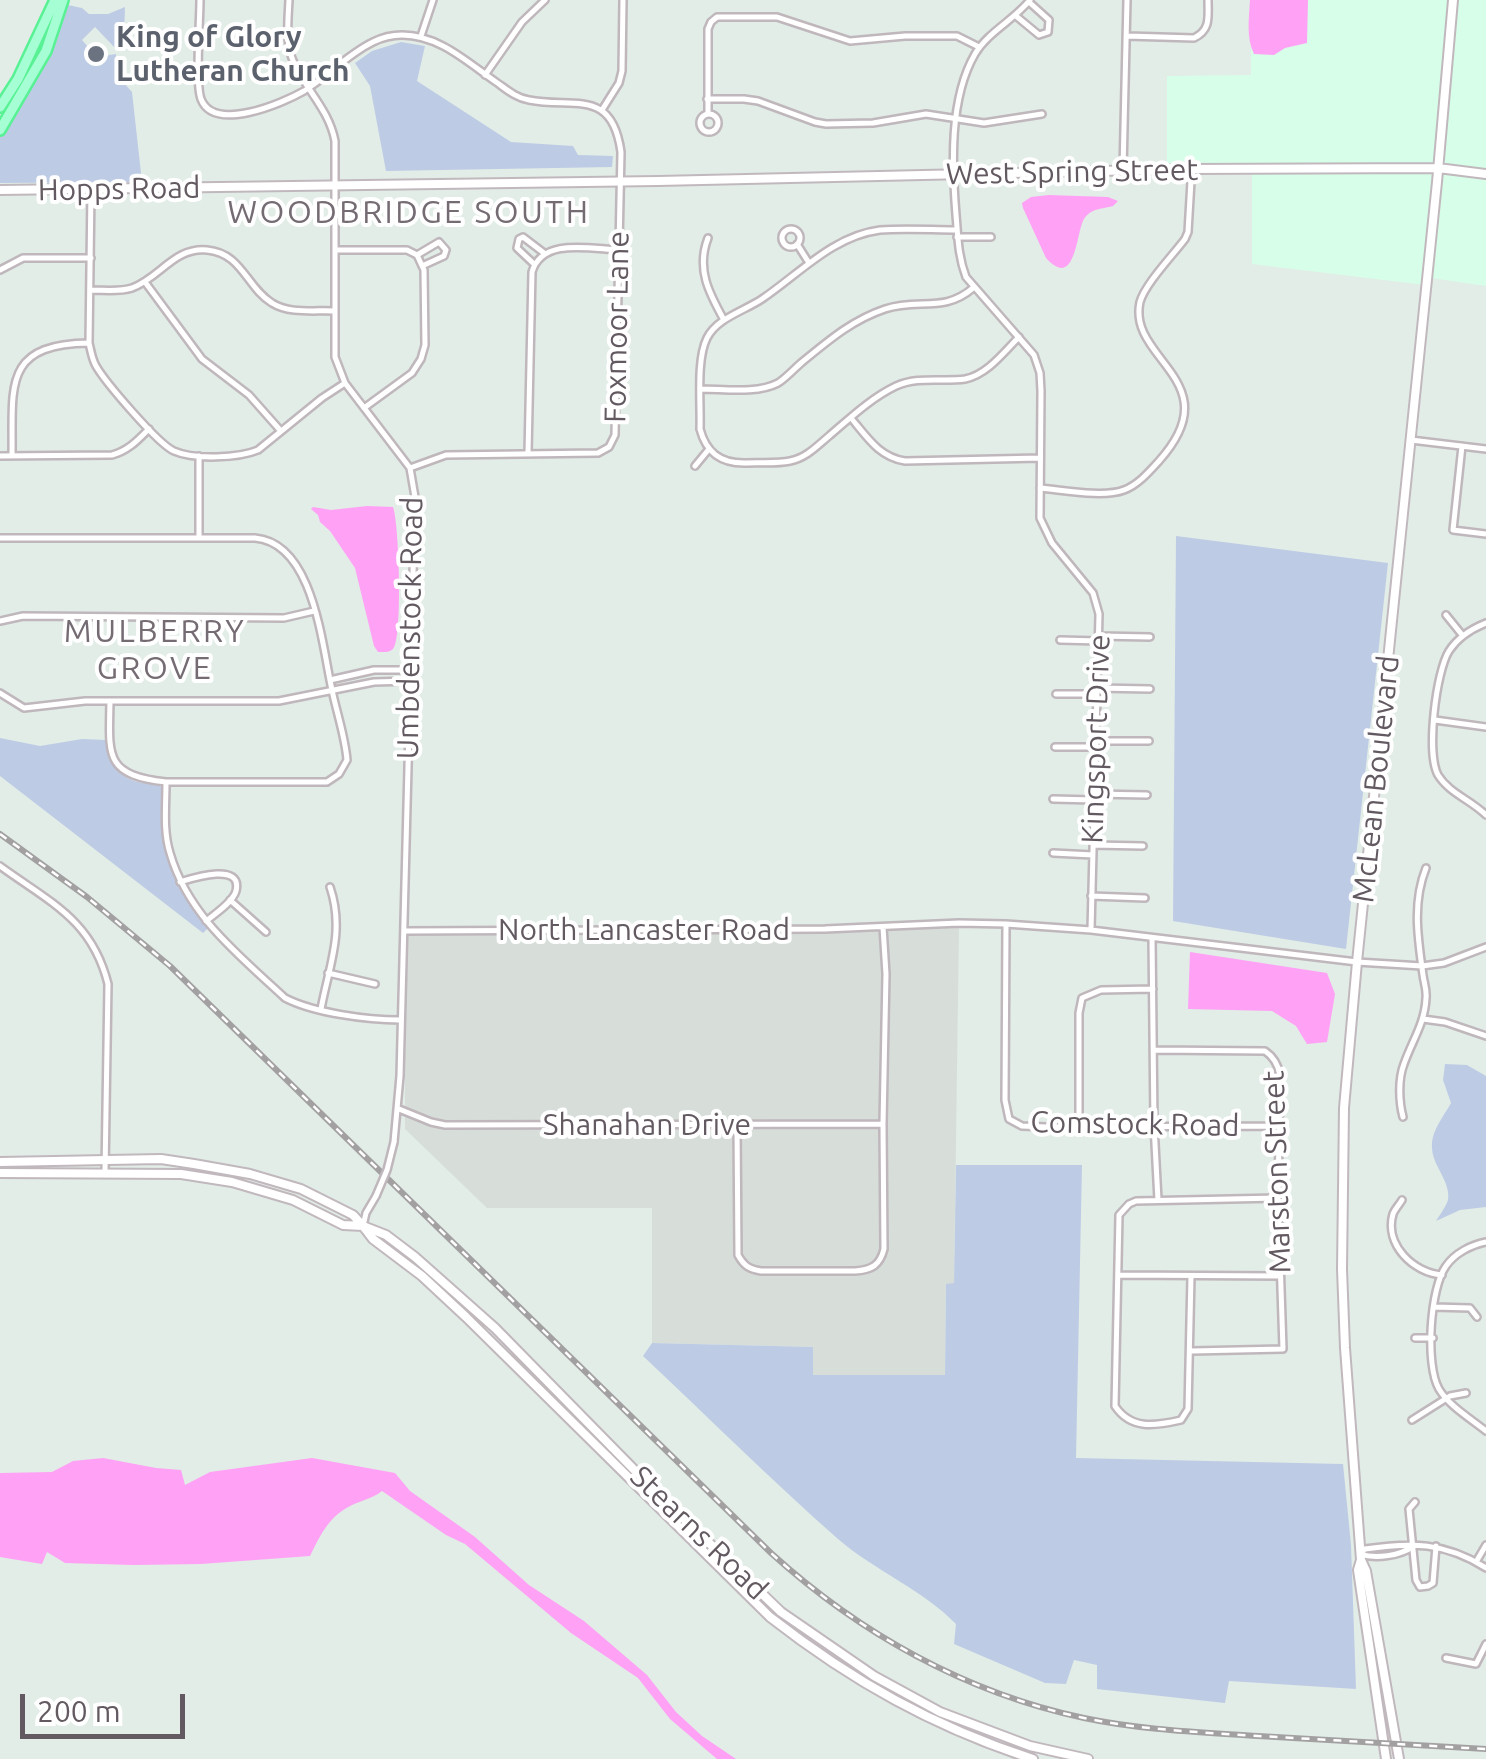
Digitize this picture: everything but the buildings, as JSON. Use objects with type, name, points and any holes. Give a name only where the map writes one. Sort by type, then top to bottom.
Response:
[{"type":"main road","points":[[0,107],[18,79],[55,0]]},
{"type":"main road","points":[[0,130],[46,51],[63,0]]},
{"type":"main road","name":"McLean Boulevard","points":[[1398,1759],[1361,1557],[1342,1269],[1344,1108],[1453,0]]},
{"type":"main road","name":"West Spring Street","points":[[658,181],[1188,169],[1438,168],[1486,174]]},
{"type":"main road","name":"Hopps Road","points":[[0,190],[658,181]]},
{"type":"main road","name":"Stearns Road","points":[[0,1162],[162,1159],[250,1174],[302,1190],[353,1214],[373,1239],[422,1276],[466,1317],[770,1616],[884,1695],[979,1740],[1033,1759]]},
{"type":"main road","name":"Stearns Road","points":[[0,1173],[181,1174],[232,1182],[292,1200],[343,1225],[363,1226],[386,1235],[495,1328],[781,1612],[874,1676],[940,1712],[1030,1746],[1088,1759]]},
{"type":"main road","name":"McLean Boulevard","points":[[1361,1557],[1358,1570],[1386,1759]]},
{"type":"street","points":[[200,0],[199,90],[208,109],[220,115],[240,114],[287,99],[374,42],[398,35],[421,36],[437,42],[523,99],[583,103],[602,110],[620,83],[623,0]]},
{"type":"street","name":"Umbdenstock Road","points":[[289,0],[289,46],[293,61],[329,118],[336,151],[335,358],[345,383],[410,468],[414,497],[398,1109],[387,1170],[363,1226]]},
{"type":"street","points":[[421,36],[433,0]]},
{"type":"street","points":[[486,74],[522,22],[545,0]]},
{"type":"street","points":[[1123,170],[1126,0]]},
{"type":"street","points":[[1128,36],[1194,38],[1203,34],[1208,24],[1208,0]]},
{"type":"street","points":[[708,114],[708,28],[717,17],[777,17],[850,41],[952,36],[979,47],[1030,1],[1049,20],[1050,28],[1039,34],[1016,16]]},
{"type":"street","name":"Kingsport Drive","points":[[979,47],[964,81],[952,150],[960,261],[973,288],[1034,355],[1040,374],[1040,518],[1052,543],[1093,593],[1099,614],[1090,930]]},
{"type":"street","points":[[708,98],[758,102],[826,124],[873,123],[926,114],[984,123],[1042,114]]},
{"type":"street","name":"Foxmoor Lane","points":[[410,468],[446,455],[598,453],[613,442],[620,140],[602,110]]},
{"type":"street","points":[[1040,488],[1108,493],[1125,490],[1145,476],[1175,443],[1183,425],[1179,384],[1147,339],[1140,319],[1140,301],[1188,232],[1188,169]]},
{"type":"street","points":[[90,189],[89,344],[95,364],[108,383],[165,446],[199,456],[250,454],[345,383]]},
{"type":"street","points":[[990,237],[880,230],[858,236],[808,263],[708,334],[702,351],[700,430],[717,458],[737,463],[790,462],[808,454],[881,394],[902,383],[975,376],[1019,337]]},
{"type":"street","points":[[534,264],[517,248],[518,239],[524,236],[544,253]]},
{"type":"street","points":[[708,238],[704,249],[705,286],[724,320]]},
{"type":"street","points":[[416,255],[439,242],[444,245],[444,256],[422,266]]},
{"type":"street","points":[[797,244],[808,263]]},
{"type":"street","points":[[528,453],[534,264],[544,253],[561,248],[619,250]]},
{"type":"street","points":[[91,290],[130,289],[186,252],[209,250],[230,257],[272,304],[294,310],[334,311]]},
{"type":"street","points":[[336,250],[407,250],[416,255],[424,270],[425,345],[421,360],[412,373],[364,408]]},
{"type":"street","points":[[0,270],[23,258],[91,258]]},
{"type":"street","points":[[146,282],[202,359],[249,395],[280,430]]},
{"type":"street","points":[[701,389],[761,388],[777,383],[839,332],[864,317],[889,308],[948,303],[973,288]]},
{"type":"street","points":[[12,456],[13,392],[22,366],[41,349],[89,344]]},
{"type":"street","points":[[850,418],[891,459],[1041,458]]},
{"type":"street","points":[[0,456],[112,455],[134,444],[150,428]]},
{"type":"street","points":[[1411,440],[1486,449]]},
{"type":"street","points":[[1462,446],[1453,529],[1486,534]]},
{"type":"street","points":[[695,466],[709,449]]},
{"type":"street","points":[[199,456],[200,538]]},
{"type":"street","points":[[0,538],[255,538],[276,543],[303,577],[348,760],[339,774],[327,782],[140,779],[118,767],[112,756],[110,701]]},
{"type":"street","points":[[0,620],[23,616],[284,618],[314,611]]},
{"type":"street","points":[[1446,615],[1462,636]]},
{"type":"street","points":[[1486,623],[1462,636],[1440,670],[1432,747],[1435,768],[1449,789],[1486,815]]},
{"type":"street","points":[[1060,640],[1150,636]]},
{"type":"street","points":[[330,680],[374,670],[410,670]]},
{"type":"street","points":[[0,693],[24,708],[62,702],[279,701],[374,682],[410,681]]},
{"type":"street","points":[[1056,694],[1150,688]]},
{"type":"street","points":[[1434,720],[1486,727]]},
{"type":"street","points":[[1055,746],[1150,741]]},
{"type":"street","points":[[166,782],[169,852],[180,882],[206,922],[286,998],[301,1006],[378,1020],[400,1020]]},
{"type":"street","points":[[1053,799],[1147,794]]},
{"type":"street","points":[[1093,845],[1143,846]]},
{"type":"street","points":[[1053,854],[1093,855]]},
{"type":"street","points":[[0,866],[73,919],[102,959],[108,984],[105,1172]]},
{"type":"street","points":[[1403,1117],[1403,1065],[1423,1019],[1427,995],[1416,918],[1426,868]]},
{"type":"street","points":[[180,882],[229,874],[237,887],[235,894],[206,922]]},
{"type":"street","points":[[321,1010],[338,928],[337,907],[330,887]]},
{"type":"street","points":[[1092,896],[1144,898]]},
{"type":"street","points":[[230,900],[266,932]]},
{"type":"street","name":"North Lancaster Road","points":[[404,931],[805,930],[1006,924],[1422,966],[1444,963],[1486,947]]},
{"type":"street","name":"Comstock Road","points":[[1006,924],[1005,1100],[1009,1119],[1022,1126],[1278,1126]]},
{"type":"street","points":[[737,1125],[738,1255],[745,1265],[762,1271],[874,1267],[884,1249],[884,927]]},
{"type":"street","points":[[1152,937],[1158,1200]]},
{"type":"street","points":[[328,973],[375,984]]},
{"type":"street","points":[[1079,1125],[1082,998],[1100,990],[1153,989]]},
{"type":"street","points":[[1423,1019],[1486,1036]]},
{"type":"street","name":"Marston Street","points":[[1154,1050],[1265,1050],[1278,1066],[1283,1349],[1190,1351]]},
{"type":"street","name":"Shanahan Drive","points":[[398,1109],[445,1125],[883,1124]]},
{"type":"street","points":[[1191,1276],[1188,1409],[1181,1420],[1136,1424],[1123,1418],[1114,1406],[1119,1216],[1136,1201],[1278,1198]]},
{"type":"street","points":[[1402,1200],[1393,1214],[1394,1240],[1402,1256],[1442,1275]]},
{"type":"street","points":[[1486,1242],[1456,1256],[1443,1270],[1435,1293],[1432,1338],[1432,1373],[1446,1399],[1486,1431]]},
{"type":"street","points":[[1118,1275],[1281,1276]]},
{"type":"street","points":[[1434,1307],[1470,1308],[1476,1316]]},
{"type":"street","points":[[1416,1338],[1432,1338]]},
{"type":"street","points":[[1412,1420],[1466,1392]]},
{"type":"street","points":[[1415,1502],[1409,1509],[1417,1584],[1422,1587],[1433,1583],[1436,1546]]},
{"type":"street","points":[[1476,1562],[1486,1545]]},
{"type":"street","points":[[1361,1557],[1406,1551],[1413,1546],[1436,1546],[1454,1550],[1486,1568]]},
{"type":"street","points":[[1446,1658],[1476,1664],[1486,1644]]},
{"type":"shaded area","points":[[1250,0],[1308,0],[1307,43],[1274,55],[1254,54],[1249,35]]},
{"type":"shaded area","points":[[1251,0],[1451,0],[1436,166],[1167,167],[1167,76],[1251,75]]},
{"type":"shaded area","points":[[1455,0],[1486,0],[1486,172],[1441,166]]},
{"type":"shaded area","points":[[68,5],[89,14],[108,14],[125,7],[124,39],[116,49],[95,27],[82,40],[97,64],[116,54],[124,66],[124,83],[132,92],[142,182],[0,183],[0,137],[34,82]]},
{"type":"shaded area","points":[[401,42],[425,46],[417,81],[511,142],[573,146],[578,155],[613,156],[612,167],[386,171],[370,86],[355,63],[372,51]]},
{"type":"shaded area","points":[[1252,171],[1436,171],[1425,285],[1252,264]]},
{"type":"shaded area","points":[[1441,171],[1486,177],[1486,286],[1431,278]]},
{"type":"shaded area","points":[[1031,197],[1108,197],[1118,201],[1087,215],[1073,256],[1063,268],[1046,258],[1022,203]]},
{"type":"shaded area","points":[[393,507],[395,517],[398,625],[393,649],[386,652],[378,652],[374,646],[355,568],[311,509]]},
{"type":"shaded area","points":[[1176,536],[1388,563],[1346,949],[1173,921]]},
{"type":"shaded area","points":[[0,738],[40,746],[82,739],[106,740],[108,754],[119,772],[131,780],[162,787],[170,862],[184,894],[208,928],[203,933],[0,776]]},
{"type":"shaded area","points":[[959,925],[954,1284],[946,1284],[945,1376],[813,1375],[812,1347],[652,1343],[652,1208],[487,1208],[405,1129],[405,933]]},
{"type":"shaded area","points":[[1190,952],[1327,973],[1335,994],[1327,1042],[1307,1044],[1296,1026],[1272,1011],[1188,1009]]},
{"type":"shaded area","points":[[1445,1064],[1467,1065],[1486,1076],[1486,1207],[1460,1210],[1436,1221],[1448,1200],[1447,1186],[1432,1147],[1436,1129],[1451,1103],[1443,1080]]},
{"type":"shaded area","points":[[956,1165],[1082,1165],[1076,1458],[1343,1464],[1351,1545],[1356,1689],[1229,1681],[1225,1703],[1097,1689],[1097,1665],[1074,1660],[1066,1684],[1045,1683],[954,1644],[956,1624],[838,1539],[643,1356],[652,1343],[813,1347],[813,1375],[945,1375],[946,1284],[954,1283]]},
{"type":"shaded area","points":[[103,1458],[181,1470],[185,1485],[210,1472],[312,1458],[395,1473],[410,1491],[475,1537],[529,1585],[584,1621],[647,1675],[676,1712],[702,1736],[736,1759],[717,1759],[670,1719],[638,1678],[571,1633],[465,1544],[382,1491],[337,1515],[310,1556],[133,1565],[65,1563],[47,1552],[42,1564],[0,1557],[0,1473],[52,1472],[73,1461]]},
{"type":"railway","points":[[0,834],[87,897],[170,966],[771,1553],[840,1609],[878,1634],[956,1676],[1040,1707],[1084,1718],[1192,1732],[1486,1749]]},
{"type":"place","name":"King of Glory Lutheran Church","points":[[96,54]]},
{"type":"district","name":"WOODBRIDGE SOUTH","points":[[409,212]]},
{"type":"district","name":"MULBERRY GROVE","points":[[155,650]]}]
